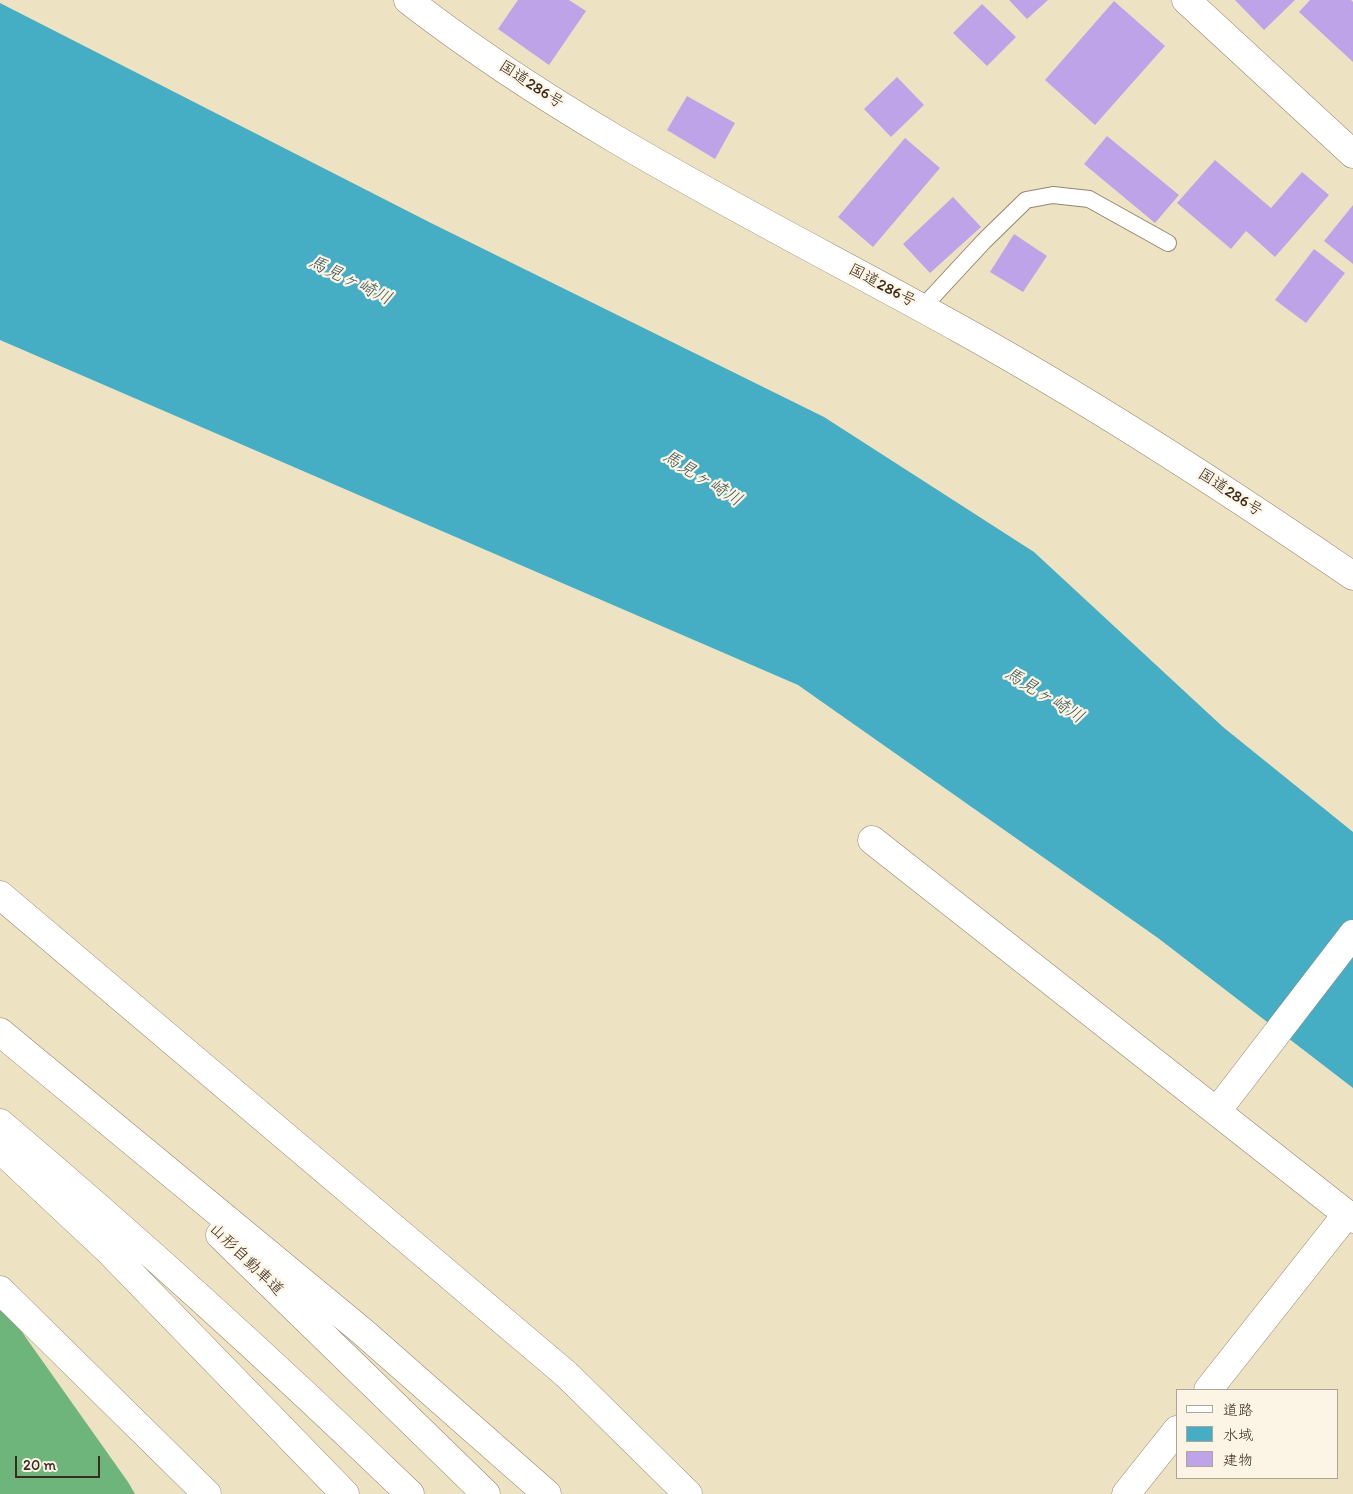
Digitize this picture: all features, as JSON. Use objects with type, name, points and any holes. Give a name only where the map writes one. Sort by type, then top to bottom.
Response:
[{"type":"main road","name":"国道286号","points":[[408,0],[439,24],[550,98],[745,213],[922,308],[1095,405],[1242,500],[1353,576]]},
{"type":"main road","points":[[1186,0],[1353,154]]},
{"type":"main road","points":[[872,840],[1350,1216],[1209,1389]]},
{"type":"main road","points":[[0,895],[566,1374],[688,1494]]},
{"type":"main road","points":[[1217,1111],[1353,934]]},
{"type":"main road","points":[[0,1032],[364,1332],[547,1494]]},
{"type":"main road","name":"山形自動車道","points":[[0,1032],[174,1190],[486,1494]]},
{"type":"main road","points":[[0,1123],[121,1225],[271,1361],[410,1494]]},
{"type":"main road","points":[[0,1149],[108,1250],[345,1494]]},
{"type":"main road","points":[[0,1290],[207,1494]]},
{"type":"main road","points":[[1126,1494],[1176,1431]]},
{"type":"lane","points":[[922,308],[984,241],[1026,200],[1053,195],[1089,199],[1168,243]]},
{"type":"green space","points":[[0,1301],[128,1482],[135,1494],[0,1494]]},
{"type":"water","name":"馬見ヶ崎川","points":[[0,3],[431,223],[824,417],[1034,552],[1223,727],[1353,832],[1353,1088],[1158,938],[798,685],[0,340]]},
{"type":"building","points":[[518,0],[569,0],[586,11],[549,65],[498,29]]},
{"type":"building","points":[[1009,0],[1048,0],[1027,19]]},
{"type":"building","points":[[1235,0],[1295,0],[1264,30]]},
{"type":"building","points":[[1310,0],[1351,0],[1353,2],[1353,62],[1299,12]]},
{"type":"building","points":[[1114,1],[1165,46],[1095,125],[1045,80]]},
{"type":"building","points":[[982,4],[1016,37],[987,66],[953,33]]},
{"type":"building","points":[[897,77],[924,105],[891,137],[864,109]]},
{"type":"building","points":[[687,96],[735,123],[715,159],[667,130]]},
{"type":"building","points":[[1107,136],[1179,195],[1155,223],[1084,164]]},
{"type":"building","points":[[905,138],[940,168],[873,247],[838,217]]},
{"type":"building","points":[[1215,160],[1271,208],[1302,172],[1329,195],[1275,257],[1246,231],[1231,249],[1177,203]]},
{"type":"building","points":[[953,197],[981,227],[930,273],[903,244]]},
{"type":"building","points":[[1353,205],[1353,264],[1324,241]]},
{"type":"building","points":[[1014,234],[1047,256],[1023,292],[990,272]]},
{"type":"building","points":[[1314,249],[1345,273],[1306,323],[1275,300]]}]
